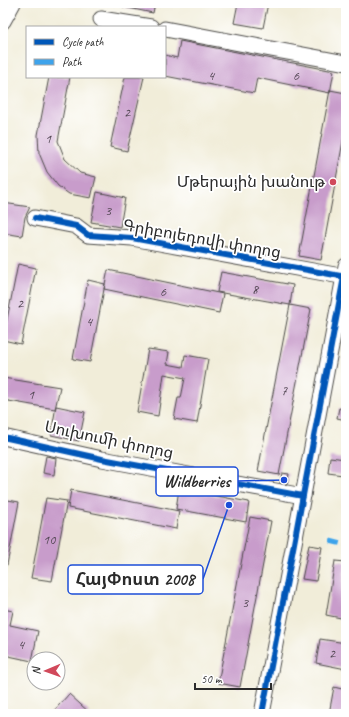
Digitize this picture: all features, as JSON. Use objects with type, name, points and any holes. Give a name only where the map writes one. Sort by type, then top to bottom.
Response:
[{"type":"street","points":[[3,21],[14,3]]},
{"type":"street","points":[[102,19],[145,26]]},
{"type":"street","points":[[166,29],[346,63]]},
{"type":"street","name":"Գրիբոյեդովի փողոց","points":[[35,218],[76,226],[88,235],[132,238],[345,273]]},
{"type":"street","points":[[262,714],[345,273]]},
{"type":"street","name":"Սուխումի փողոց","points":[[3,437],[39,443],[102,459],[303,496]]},
{"type":"building","points":[[123,3],[155,3],[153,13],[123,7]]},
{"type":"building","points":[[238,3],[268,3],[263,28],[234,23]]},
{"type":"building","points":[[180,41],[334,71],[330,93],[257,78],[254,93],[166,76],[166,55],[177,58]]},
{"type":"building","points":[[49,78],[70,78],[58,141],[65,159],[80,173],[96,177],[91,198],[69,194],[58,186],[47,172],[39,153],[38,135]]},
{"type":"building","points":[[125,78],[144,78],[127,151],[110,147]]},
{"type":"building","points":[[330,90],[346,93],[346,125],[321,260],[299,256]]},
{"type":"building","points":[[97,192],[125,198],[120,227],[91,222]]},
{"type":"building","points":[[3,203],[30,207],[25,217],[22,236],[3,233]]},
{"type":"building","points":[[18,264],[36,268],[21,344],[3,340]]},
{"type":"building","points":[[108,270],[223,294],[219,313],[104,289]]},
{"type":"building","points":[[221,272],[293,285],[290,305],[217,292]]},
{"type":"building","points":[[88,280],[105,284],[90,362],[73,359]]},
{"type":"building","points":[[290,305],[311,309],[279,475],[258,471]]},
{"type":"building","points":[[148,349],[169,352],[167,364],[183,367],[185,355],[208,359],[197,423],[174,419],[178,398],[181,398],[185,378],[164,374],[158,416],[137,412]]},
{"type":"building","points":[[3,378],[60,387],[55,409],[3,400]]},
{"type":"building","points":[[56,406],[85,412],[79,441],[51,435]]},
{"type":"building","points":[[339,408],[346,410],[346,420],[337,418]]},
{"type":"building","points":[[46,456],[56,458],[54,475],[43,473]]},
{"type":"building","points":[[330,457],[345,459],[343,475],[328,473]]},
{"type":"building","points":[[282,473],[289,474],[287,484],[280,483]]},
{"type":"building","points":[[179,489],[249,502],[246,522],[176,509]]},
{"type":"building","points":[[71,490],[179,511],[176,529],[68,508]]},
{"type":"building","points":[[46,498],[67,501],[52,581],[31,578]]},
{"type":"building","points":[[8,500],[19,502],[7,565],[3,565],[3,526]]},
{"type":"building","points":[[250,517],[271,521],[240,687],[218,683]]},
{"type":"building","points":[[309,545],[322,547],[316,581],[302,579]]},
{"type":"building","points":[[335,561],[346,562],[342,593],[346,593],[346,619],[326,615]]},
{"type":"building","points":[[3,609],[13,611],[10,625],[38,631],[34,651],[26,651],[26,660],[4,655],[7,640],[3,640]]},
{"type":"building","points":[[320,639],[346,643],[346,669],[316,663]]},
{"type":"building","points":[[334,687],[346,690],[346,714],[329,714]]},
{"type":"building","points":[[69,694],[91,714],[51,714]]},
{"type":"marked path","points":[[330,541],[346,545]]},
{"type":"cycle path","points":[[35,218],[76,226],[88,235],[132,238],[346,277]]},
{"type":"cycle path","points":[[262,714],[346,266]]},
{"type":"cycle path","points":[[3,437],[102,459],[303,496]]},
{"type":"place","name":"Մթերային խանութ","points":[[333,182]]},
{"type":"place","name":"Wildberries","points":[[284,480]]},
{"type":"place","name":"ՀայՓոստ 2008","points":[[229,505]]}]
